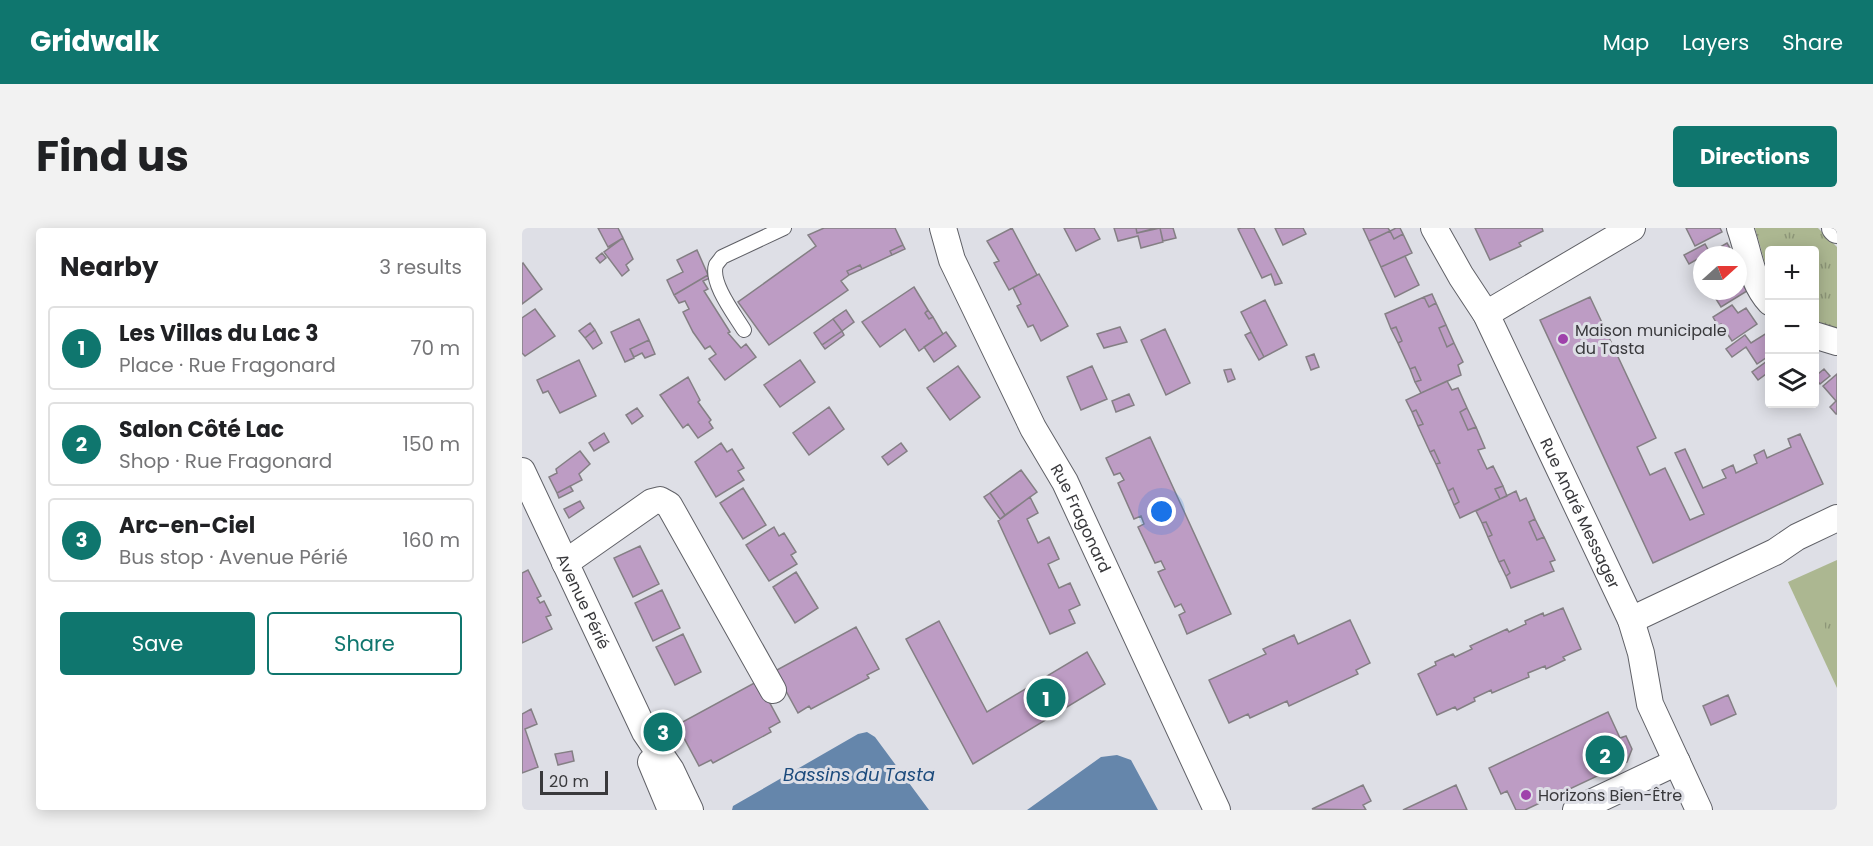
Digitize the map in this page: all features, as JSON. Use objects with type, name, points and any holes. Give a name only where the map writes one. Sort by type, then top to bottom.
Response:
[{"type":"street","name":"Rue Fragonard","points":[[943,228],[952,261],[1033,428],[1065,482],[1217,810]]},
{"type":"street","name":"Rue André Messager","points":[[1434,228],[1486,314],[1631,620],[1641,653],[1650,705],[1698,810]]},
{"type":"street","points":[[1486,314],[1632,228]]},
{"type":"street","points":[[1740,228],[1754,274],[1762,294],[1768,300]]},
{"type":"street","points":[[1819,336],[1837,342]]},
{"type":"street","name":"Avenue Périé","points":[[522,471],[645,732],[671,770],[690,810]]},
{"type":"street","points":[[565,563],[652,502],[660,500],[669,505],[773,690]]},
{"type":"street","points":[[1631,620],[1775,552],[1797,537],[1837,518]]},
{"type":"street","name":"Avenue Périé","points":[[645,732],[650,759],[671,810]]},
{"type":"street","points":[[1576,810],[1677,762]]},
{"type":"lane","points":[[744,330],[723,296],[716,279],[716,266],[722,257],[784,228]]},
{"type":"green space","points":[[1755,228],[1818,228],[1837,247],[1837,330],[1819,322],[1819,246],[1765,246],[1765,263]]},
{"type":"green space","points":[[1837,560],[1837,688],[1788,582]]},
{"type":"green space","points":[[1837,595],[1837,660],[1829,642],[1824,621],[1827,605],[1833,596]]},
{"type":"water","name":"Bassins du Tasta","points":[[867,732],[875,737],[929,810],[732,810],[733,806],[858,734]]},
{"type":"water","points":[[1117,755],[1131,760],[1158,810],[1027,810],[1101,757]]},
{"type":"building","points":[[598,228],[618,228],[623,238],[608,247]]},
{"type":"building","points":[[824,228],[895,228],[903,245],[890,251],[892,255],[862,269],[860,265],[847,271],[849,275],[841,281],[848,290],[769,345],[738,302],[816,246],[808,235]]},
{"type":"building","points":[[1012,228],[1037,275],[1009,290],[994,263],[999,261],[987,241]]},
{"type":"building","points":[[1064,228],[1094,228],[1100,239],[1076,251]]},
{"type":"building","points":[[1114,228],[1136,228],[1137,233],[1160,228],[1163,242],[1141,248],[1138,236],[1118,241]]},
{"type":"building","points":[[1136,228],[1156,228],[1137,233]]},
{"type":"building","points":[[1160,228],[1173,228],[1176,238],[1163,241]]},
{"type":"building","points":[[1254,228],[1282,283],[1275,285],[1271,274],[1262,278],[1238,229]]},
{"type":"building","points":[[1275,228],[1303,228],[1306,234],[1283,245]]},
{"type":"building","points":[[1363,228],[1388,228],[1390,231],[1369,241]]},
{"type":"building","points":[[1400,228],[1403,234],[1394,239],[1390,231]]},
{"type":"building","points":[[1475,228],[1542,228],[1543,231],[1519,243],[1521,246],[1490,260]]},
{"type":"building","points":[[1686,228],[1720,228],[1722,232],[1695,246]]},
{"type":"building","points":[[1390,231],[1394,239],[1403,234],[1412,253],[1381,267],[1369,241]]},
{"type":"building","points":[[623,238],[633,259],[626,265],[629,270],[622,276],[604,252]]},
{"type":"building","points":[[903,245],[905,249],[892,255],[890,251]]},
{"type":"building","points":[[697,250],[708,275],[674,295],[667,280],[683,272],[677,260]]},
{"type":"building","points":[[1693,250],[1693,262],[1689,264],[1684,255]]},
{"type":"building","points":[[602,253],[606,258],[600,263],[596,258]]},
{"type":"building","points":[[1405,256],[1419,285],[1395,297],[1381,267]]},
{"type":"building","points":[[522,264],[542,289],[522,304]]},
{"type":"building","points":[[860,265],[862,269],[849,275],[847,271]]},
{"type":"building","points":[[1039,274],[1068,326],[1041,341],[1033,325],[1028,327],[1017,306],[1021,304],[1013,288]]},
{"type":"building","points":[[708,275],[710,278],[703,281],[708,289],[704,291],[730,332],[728,333],[741,348],[746,344],[756,357],[725,380],[709,359],[716,354],[710,346],[705,349],[693,332],[683,312],[689,309],[685,301],[679,303],[674,295]]},
{"type":"building","points":[[914,287],[928,310],[925,313],[929,319],[933,317],[943,334],[919,351],[905,329],[880,347],[862,322]]},
{"type":"building","points":[[1432,294],[1436,303],[1429,307],[1424,297]]},
{"type":"building","points":[[1424,297],[1429,307],[1436,303],[1446,325],[1439,328],[1447,347],[1454,343],[1463,362],[1458,365],[1461,375],[1421,393],[1415,382],[1421,380],[1415,367],[1410,369],[1398,343],[1402,341],[1396,327],[1391,329],[1385,314]]},
{"type":"building","points":[[1590,297],[1656,438],[1637,447],[1650,475],[1665,468],[1690,520],[1704,514],[1675,453],[1685,449],[1703,488],[1726,478],[1722,470],[1733,465],[1736,473],[1757,463],[1754,455],[1764,450],[1767,458],[1791,447],[1788,439],[1800,434],[1823,484],[1653,563],[1540,320]]},
{"type":"building","points":[[1265,300],[1287,345],[1264,357],[1241,312]]},
{"type":"building","points":[[1717,300],[1732,300],[1721,307]]},
{"type":"building","points":[[1732,305],[1738,313],[1746,308],[1757,324],[1732,341],[1721,324],[1718,326],[1713,317]]},
{"type":"building","points":[[535,309],[555,336],[525,356],[522,353],[522,318]]},
{"type":"building","points":[[846,310],[854,322],[842,331],[833,319]]},
{"type":"building","points":[[928,310],[933,317],[929,319],[925,313]]},
{"type":"building","points":[[639,319],[649,340],[630,349],[634,358],[625,362],[611,332]]},
{"type":"building","points":[[833,319],[842,331],[822,345],[814,333]]},
{"type":"building","points":[[590,323],[595,330],[585,338],[579,331]]},
{"type":"building","points":[[1446,325],[1454,343],[1447,347],[1439,328]]},
{"type":"building","points":[[1120,327],[1127,342],[1104,348],[1097,334]]},
{"type":"building","points":[[1396,327],[1402,341],[1398,343],[1391,329]]},
{"type":"building","points":[[1165,329],[1190,383],[1166,395],[1141,340]]},
{"type":"building","points":[[595,330],[602,343],[593,349],[585,338]]},
{"type":"building","points":[[842,331],[844,335],[825,349],[822,345]]},
{"type":"building","points":[[946,332],[956,346],[934,362],[924,347]]},
{"type":"building","points":[[1251,332],[1264,357],[1259,360],[1245,335]]},
{"type":"building","points":[[1765,334],[1765,358],[1757,364],[1746,347],[1732,357],[1726,349],[1745,335],[1751,343]]},
{"type":"building","points":[[649,340],[655,354],[645,358],[642,353],[634,357],[630,349]]},
{"type":"building","points":[[1314,354],[1319,367],[1311,370],[1306,357]]},
{"type":"building","points":[[579,360],[596,396],[560,413],[548,391],[543,393],[537,380]]},
{"type":"building","points":[[800,360],[815,382],[780,407],[764,385]]},
{"type":"building","points":[[1765,363],[1765,375],[1758,380],[1752,372]]},
{"type":"building","points":[[958,366],[980,397],[950,420],[927,388]]},
{"type":"building","points":[[1092,366],[1107,399],[1081,410],[1067,377]]},
{"type":"building","points":[[1415,367],[1421,380],[1415,382],[1410,369]]},
{"type":"building","points":[[1231,369],[1235,379],[1228,382],[1224,370]]},
{"type":"building","points":[[1824,369],[1830,376],[1820,384],[1819,373]]},
{"type":"building","points":[[1837,374],[1836,414],[1830,407],[1836,401],[1823,386]]},
{"type":"building","points":[[688,377],[700,400],[698,402],[711,420],[709,422],[713,428],[698,438],[688,424],[683,428],[660,395]]},
{"type":"building","points":[[1447,381],[1452,390],[1458,388],[1467,408],[1460,412],[1468,430],[1476,427],[1485,448],[1478,450],[1487,469],[1493,466],[1503,486],[1495,489],[1500,499],[1460,518],[1454,505],[1459,502],[1453,488],[1448,491],[1436,464],[1440,463],[1434,450],[1430,452],[1418,426],[1423,424],[1416,410],[1412,412],[1406,400]]},
{"type":"building","points":[[1129,394],[1134,405],[1116,412],[1112,401]]},
{"type":"building","points":[[829,407],[844,429],[809,455],[793,433]]},
{"type":"building","points":[[637,408],[643,416],[632,424],[626,415]]},
{"type":"building","points":[[1467,408],[1476,427],[1468,430],[1460,412]]},
{"type":"building","points":[[1416,410],[1423,424],[1418,426],[1412,412]]},
{"type":"building","points":[[604,433],[609,442],[594,451],[589,443]]},
{"type":"building","points":[[1150,437],[1231,614],[1187,634],[1179,615],[1185,612],[1181,604],[1175,607],[1158,572],[1165,569],[1161,561],[1155,563],[1138,527],[1144,524],[1141,516],[1134,519],[1118,483],[1124,480],[1120,473],[1114,475],[1106,458]]},
{"type":"building","points":[[721,443],[727,452],[732,449],[744,468],[738,471],[744,480],[716,497],[695,462]]},
{"type":"building","points":[[901,443],[907,451],[888,465],[882,457]]},
{"type":"building","points":[[1434,450],[1440,463],[1436,464],[1430,452]]},
{"type":"building","points":[[580,451],[590,464],[579,474],[582,480],[557,493],[549,477],[557,473],[556,469]]},
{"type":"building","points":[[1021,470],[1037,492],[1005,515],[990,493]]},
{"type":"building","points":[[570,486],[573,491],[559,498],[557,493]]},
{"type":"building","points":[[1503,486],[1507,496],[1500,499],[1495,489]]},
{"type":"building","points":[[743,488],[766,525],[743,539],[720,503]]},
{"type":"building","points":[[1453,488],[1459,502],[1454,505],[1448,491]]},
{"type":"building","points":[[1516,491],[1520,501],[1526,498],[1535,519],[1529,522],[1537,540],[1544,537],[1555,560],[1550,562],[1554,571],[1511,588],[1506,576],[1510,573],[1504,560],[1499,562],[1488,537],[1492,535],[1486,522],[1482,523],[1476,511]]},
{"type":"building","points":[[990,493],[1005,515],[1000,519],[984,497]]},
{"type":"building","points":[[1030,497],[1038,513],[1027,519],[1038,543],[1049,537],[1059,559],[1048,564],[1059,588],[1070,583],[1080,605],[1069,610],[1075,623],[1050,634],[998,521]]},
{"type":"building","points":[[580,501],[584,508],[569,518],[564,509]]},
{"type":"building","points":[[1535,519],[1544,537],[1537,540],[1529,522]]},
{"type":"building","points":[[1486,522],[1492,535],[1488,537],[1482,523]]},
{"type":"building","points":[[774,527],[779,536],[784,533],[796,552],[791,555],[797,564],[769,581],[746,545]]},
{"type":"building","points":[[640,546],[659,584],[633,597],[614,558]]},
{"type":"building","points":[[1504,560],[1510,573],[1506,576],[1499,562]]},
{"type":"building","points":[[528,570],[541,596],[537,598],[540,603],[544,601],[551,615],[546,617],[552,629],[522,643],[522,573]]},
{"type":"building","points":[[796,572],[818,608],[795,623],[773,587]]},
{"type":"building","points":[[662,590],[680,628],[653,641],[635,603]]},
{"type":"building","points":[[1563,608],[1581,649],[1563,657],[1565,660],[1546,669],[1545,666],[1528,673],[1529,677],[1474,698],[1475,701],[1457,710],[1455,707],[1437,715],[1418,674],[1436,665],[1435,662],[1453,654],[1455,657],[1472,649],[1470,646],[1507,629],[1509,632],[1543,613],[1544,616]]},
{"type":"building","points":[[1350,620],[1370,663],[1356,670],[1358,674],[1289,706],[1287,701],[1250,718],[1248,714],[1229,723],[1209,680],[1266,654],[1263,649],[1294,635],[1298,644]]},
{"type":"building","points":[[939,621],[987,712],[1087,652],[1105,684],[973,764],[906,639]]},
{"type":"building","points":[[856,627],[879,669],[867,675],[869,678],[811,709],[809,706],[798,713],[775,671]]},
{"type":"building","points":[[683,634],[701,672],[675,685],[656,647]]},
{"type":"building","points":[[758,681],[780,722],[769,728],[771,732],[713,763],[711,760],[699,766],[677,725]]},
{"type":"building","points":[[1728,695],[1736,714],[1711,725],[1703,706]]},
{"type":"building","points":[[531,709],[537,724],[525,729],[538,767],[522,773],[522,714]]},
{"type":"building","points":[[1608,712],[1620,738],[1626,736],[1632,749],[1627,762],[1525,810],[1516,810],[1507,791],[1501,794],[1489,768]]},
{"type":"building","points":[[572,751],[574,761],[558,765],[555,754]]},
{"type":"building","points":[[1363,785],[1371,801],[1363,805],[1366,810],[1312,809]]},
{"type":"building","points":[[1456,785],[1467,810],[1403,810]]},
{"type":"place","name":"Maison municipale du Tasta","points":[[1563,339]]},
{"type":"place","name":"Les Villas du Lac 3","points":[[1046,698]]},
{"type":"place","name":"Arc-en-Ciel","points":[[663,732]]},
{"type":"place","name":"Salon Côté Lac","points":[[1605,755]]},
{"type":"place","name":"Horizons Bien-Être","points":[[1526,795]]}]
